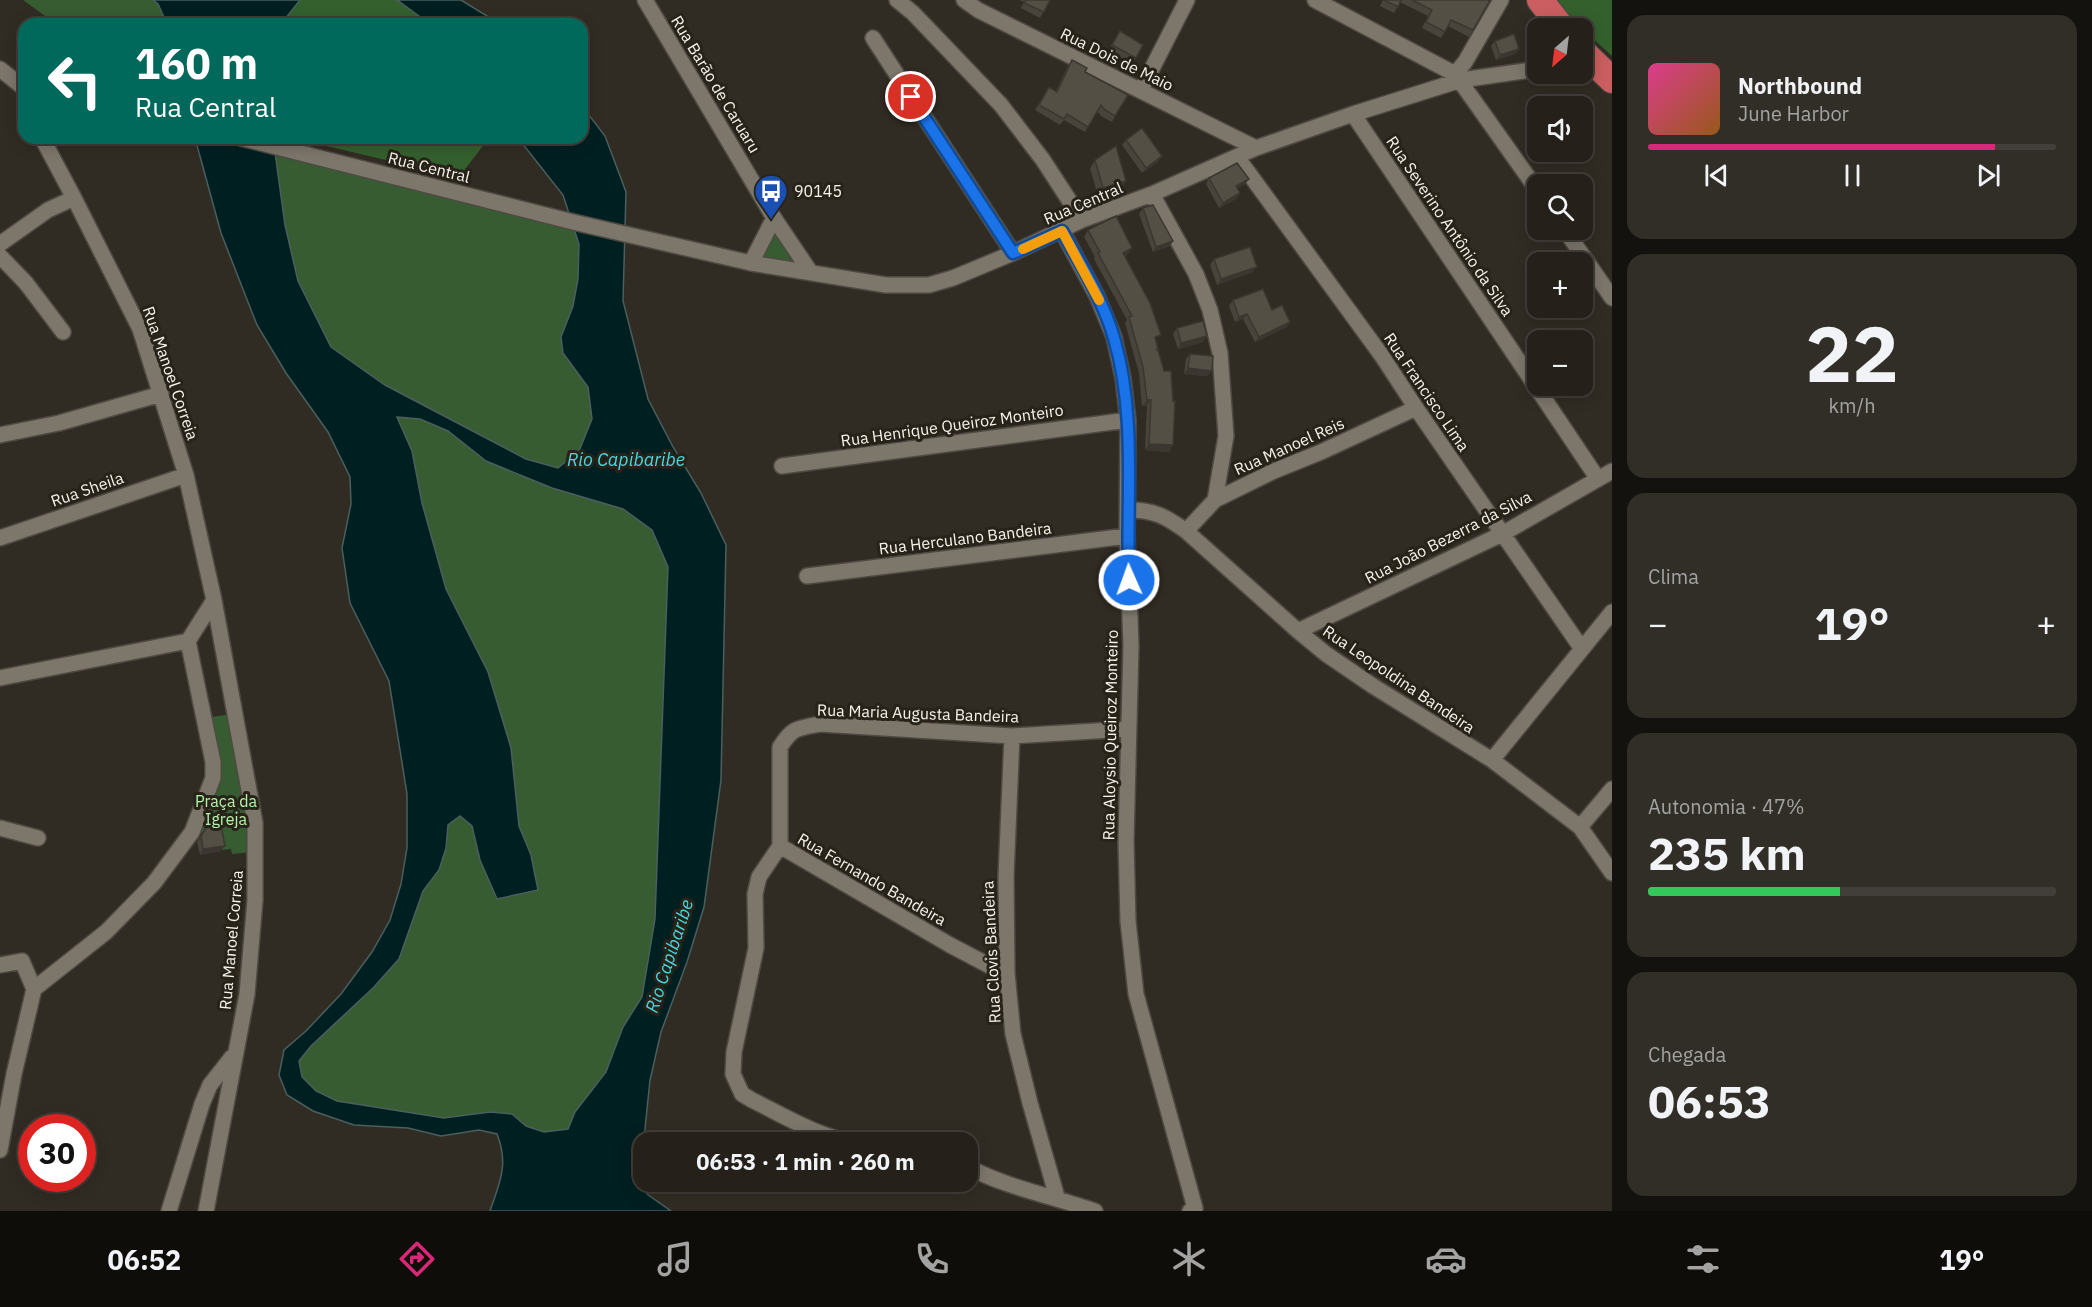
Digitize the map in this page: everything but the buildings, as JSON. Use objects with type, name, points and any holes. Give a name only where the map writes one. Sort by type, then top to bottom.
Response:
[{"type":"highway","points":[[1540,0],[1554,18]]},
{"type":"highway","points":[[1593,65],[1612,80]]},
{"type":"street","name":"Rua Barão de Caruaru","points":[[645,0],[774,218],[811,273]]},
{"type":"street","points":[[897,0],[913,13],[1001,105],[1043,160],[1082,220]]},
{"type":"street","name":"Rua Dois de Maio","points":[[964,0],[978,10],[1256,148]]},
{"type":"street","points":[[1141,90],[1187,0]]},
{"type":"street","points":[[1315,0],[1458,77],[1527,174]]},
{"type":"street","points":[[1458,77],[1501,0]]},
{"type":"street","points":[[873,38],[1013,253]]},
{"type":"street","points":[[0,69],[18,83]]},
{"type":"street","name":"Rua Central","points":[[266,144],[573,222],[751,263],[886,285],[929,285],[953,278],[1013,253],[1082,220],[1152,194],[1256,148],[1458,77],[1527,70]]},
{"type":"street","name":"Rua Severino Antônio da Silva","points":[[1353,114],[1598,478]]},
{"type":"street","name":"Rua Manoel Correia","points":[[45,144],[140,329],[161,394],[186,475],[214,600],[255,823],[255,900],[247,994],[206,1211]]},
{"type":"street","name":"Rua Francisco Lima","points":[[1237,157],[1382,356],[1582,650]]},
{"type":"street","points":[[1152,194],[1196,274],[1210,310],[1220,353],[1226,436],[1215,500]]},
{"type":"street","points":[[0,244],[48,210],[74,198]]},
{"type":"street","points":[[751,263],[774,218]]},
{"type":"street","name":"Rua Aloysio Queiroz Monteiro","points":[[1062,231],[1097,296],[1114,337],[1123,378],[1128,420],[1127,536],[1131,646],[1126,842],[1128,909],[1137,994],[1193,1210]]},
{"type":"street","points":[[1571,240],[1612,298]]},
{"type":"street","points":[[0,256],[26,283],[63,332]]},
{"type":"street","points":[[0,435],[59,423],[161,394]]},
{"type":"street","name":"Rua Manoel Reis","points":[[1186,531],[1215,500],[1274,471],[1322,452],[1416,408]]},
{"type":"street","name":"Rua Henrique Queiroz Monteiro","points":[[782,466],[1128,420]]},
{"type":"street","name":"Rua João Bezerra da Silva","points":[[1298,631],[1502,534],[1612,471]]},
{"type":"street","name":"Rua Sheila","points":[[0,537],[186,475]]},
{"type":"street","name":"Rua Leopoldina Bandeira","points":[[1128,510],[1153,512],[1169,519],[1186,531],[1326,654],[1492,760],[1580,827],[1612,873]]},
{"type":"street","name":"Rua Herculano Bandeira","points":[[807,576],[1127,536]]},
{"type":"street","points":[[34,989],[106,932],[154,883],[192,832],[213,778],[213,762],[188,641],[214,600]]},
{"type":"street","points":[[1492,760],[1612,612]]},
{"type":"street","points":[[0,678],[188,641]]},
{"type":"street","name":"Rua Maria Augusta Bandeira","points":[[780,846],[780,747],[789,733],[800,727],[820,724],[1012,736],[1128,729]]},
{"type":"street","name":"Rua Clovis Bandeira","points":[[1012,736],[1006,876],[1007,973],[1013,1034],[1056,1197]]},
{"type":"street","points":[[1580,827],[1612,789]]},
{"type":"street","points":[[0,828],[38,838]]},
{"type":"street","name":"Rua Fernando Bandeira","points":[[816,1132],[742,1094],[734,1074],[734,1052],[756,948],[755,894],[759,877],[780,846],[950,945],[1007,973]]},
{"type":"street","points":[[0,965],[22,961],[34,989],[14,1074],[0,1149]]},
{"type":"street","points":[[169,1211],[210,1085],[225,1070],[237,1050]]},
{"type":"street","points":[[978,1172],[994,1180],[1056,1197],[1095,1211]]},
{"type":"green space","points":[[23,0],[153,0],[158,4],[164,18],[48,18]]},
{"type":"green space","points":[[300,0],[397,0],[422,18],[286,18]]},
{"type":"green space","points":[[1555,0],[1612,0],[1612,56],[1593,39],[1593,18],[1570,18],[1560,9]]},
{"type":"green space","points":[[318,144],[484,144],[459,177]]},
{"type":"green space","points":[[275,155],[574,229],[579,244],[578,279],[573,306],[561,337],[563,353],[588,387],[592,419],[579,451],[558,468],[526,459],[385,385],[331,347],[298,282],[285,225]]},
{"type":"green space","points":[[777,230],[793,263],[760,256]]},
{"type":"green space","points":[[396,417],[420,419],[448,431],[486,461],[552,488],[623,509],[652,530],[668,567],[655,919],[642,997],[623,1027],[606,1072],[575,1112],[568,1129],[544,1132],[526,1126],[512,1114],[490,1112],[444,1119],[337,1101],[316,1091],[302,1077],[299,1061],[311,1046],[373,988],[399,959],[423,891],[439,870],[446,848],[448,825],[460,816],[472,826],[480,860],[531,855],[519,826],[511,748],[488,672],[446,589],[422,503],[412,451]]},
{"type":"green space","name":"Praça da Igreja","points":[[233,714],[252,852],[232,854],[231,849],[221,850],[217,831],[196,834],[206,802],[211,717]]},
{"type":"water","points":[[153,0],[300,0],[286,18],[164,18],[158,4]]},
{"type":"water","points":[[397,0],[461,0],[490,18],[422,18]]},
{"type":"water","name":"Rio Capibaribe","points":[[588,114],[605,136],[626,192],[623,301],[648,399],[701,493],[726,545],[721,780],[704,907],[687,962],[661,1032],[650,1080],[645,1132],[633,1132],[633,1192],[647,1192],[671,1211],[490,1211],[500,1182],[503,1164],[497,1134],[479,1130],[441,1136],[408,1128],[354,1125],[313,1111],[287,1095],[279,1075],[284,1050],[306,1031],[341,994],[372,952],[390,920],[401,884],[407,848],[407,794],[389,681],[350,603],[342,548],[351,504],[350,477],[328,432],[286,373],[257,325],[221,233],[197,144],[274,144],[285,225],[298,281],[331,347],[385,385],[526,459],[558,468],[579,451],[592,419],[588,387],[563,353],[561,337],[573,306],[578,279],[579,244],[563,195],[523,144],[588,144]],"holes":[[[397,417],[420,419],[448,431],[486,461],[552,488],[623,509],[652,530],[668,567],[655,919],[642,997],[623,1027],[606,1072],[575,1112],[568,1129],[544,1132],[526,1126],[512,1114],[490,1112],[444,1118],[337,1101],[316,1091],[302,1077],[299,1061],[311,1046],[373,988],[399,959],[423,891],[439,870],[446,848],[448,825],[460,816],[472,826],[480,860],[497,899],[538,890],[531,855],[519,826],[511,748],[488,672],[446,589],[422,503],[412,451]]]},
{"type":"slow traffic","points":[[1023,249],[1062,231],[1099,300]]},
{"type":"place","name":"90145","points":[[771,220]]},
{"type":"route","points":[[911,97],[1013,253],[1062,231],[1097,296],[1114,337],[1123,378],[1128,420],[1129,580]]}]
